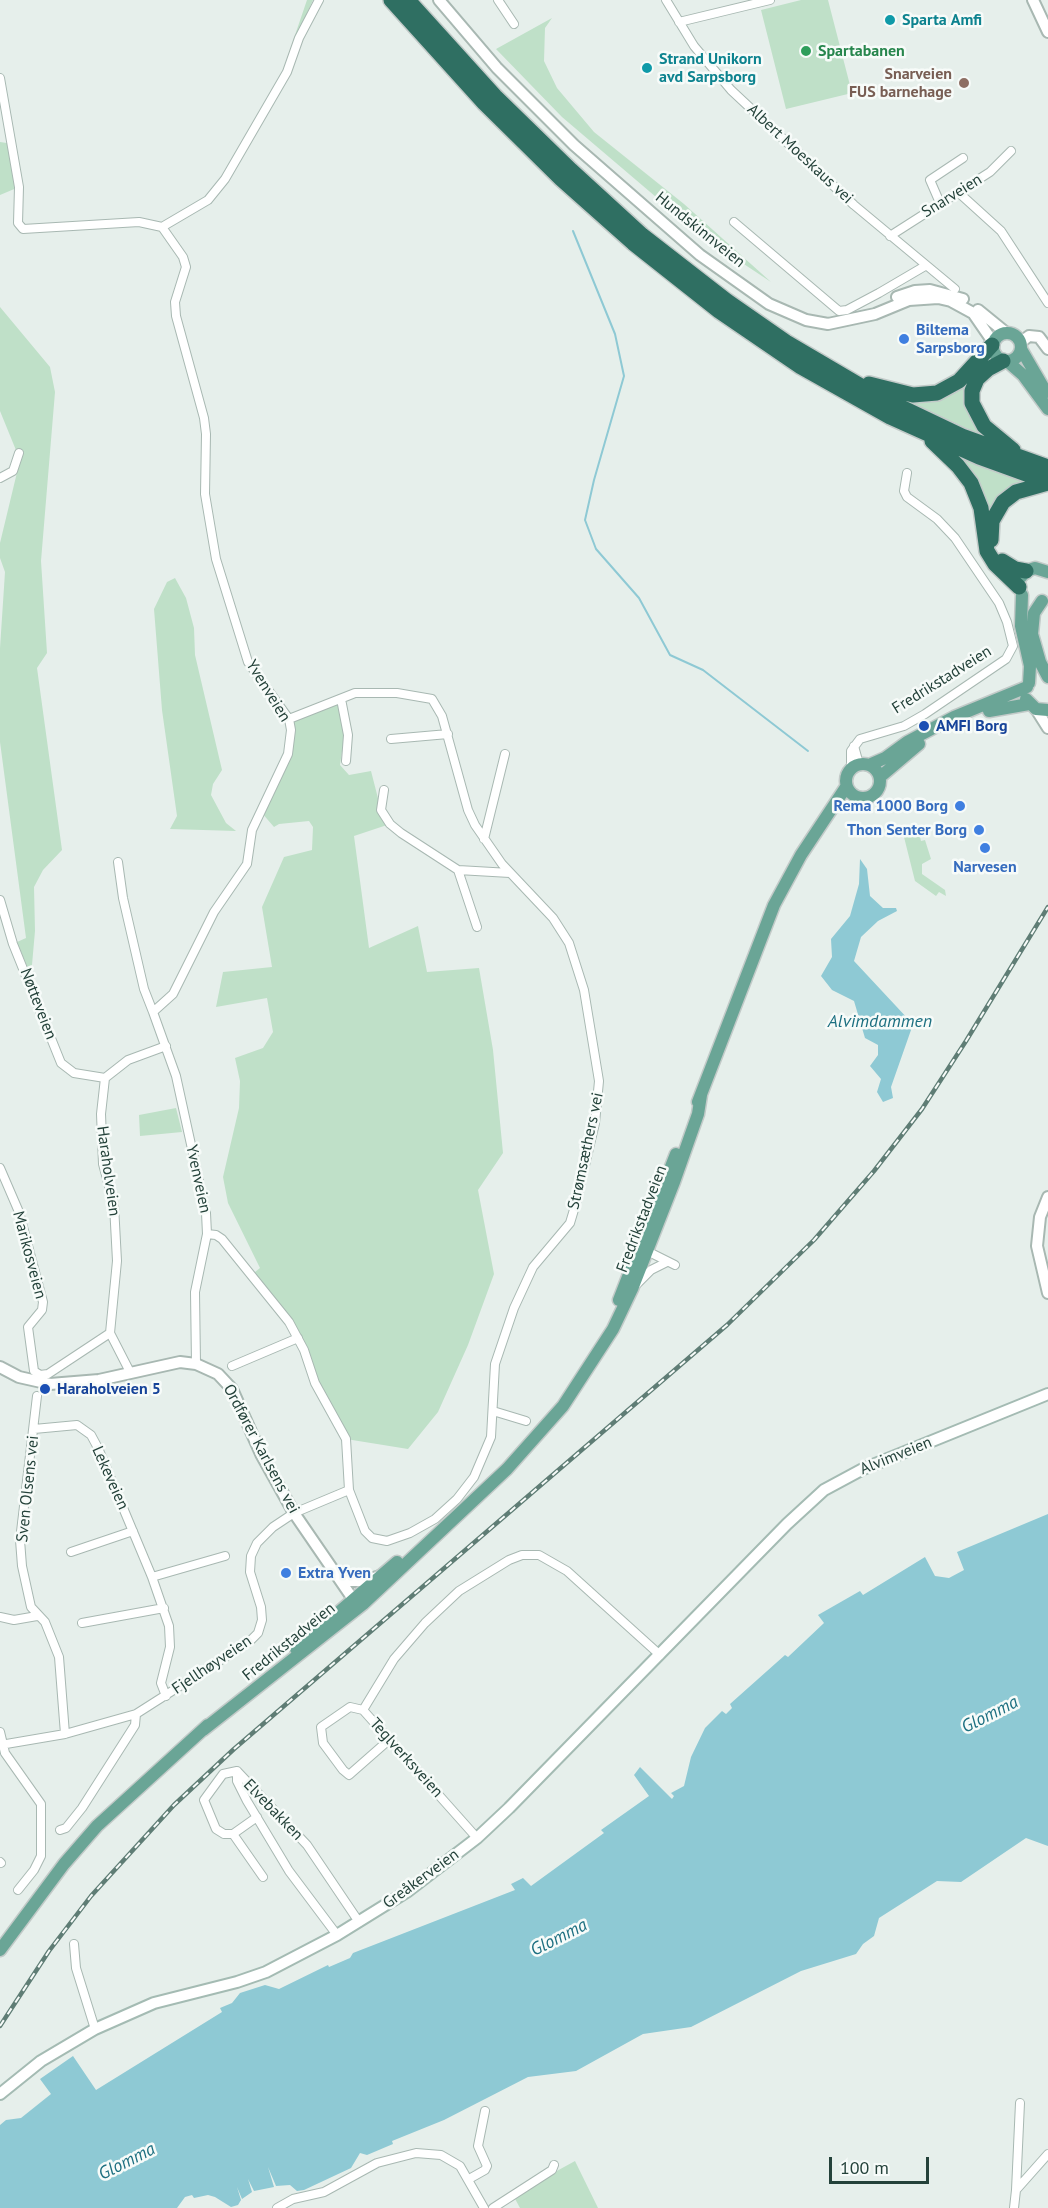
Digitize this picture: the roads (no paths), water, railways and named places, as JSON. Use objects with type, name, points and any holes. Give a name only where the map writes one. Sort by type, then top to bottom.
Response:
[{"type":"highway","points":[[391,0],[468,86],[536,155],[606,220],[719,311],[801,367],[865,404],[923,433],[1048,483]]},
{"type":"highway","points":[[408,0],[520,121],[642,235],[746,315],[841,376],[917,416],[1048,467]]},
{"type":"highway","points":[[841,376],[904,394],[929,395],[945,390],[959,381],[993,344]]},
{"type":"highway","points":[[1005,361],[977,379],[972,391],[972,403],[984,426],[1025,459]]},
{"type":"highway","points":[[923,433],[958,466],[971,483],[981,508],[987,551],[995,564],[1021,591]]},
{"type":"highway","points":[[1031,569],[1008,566],[999,557],[991,541],[992,521],[997,508],[1008,497],[1048,483]]},
{"type":"main road","points":[[1048,396],[1015,335],[1005,332],[999,334],[993,344],[995,355],[1023,375],[1048,409]]},
{"type":"main road","points":[[1005,361],[1016,358],[1021,346]]},
{"type":"main road","points":[[1038,708],[1026,696],[1030,666],[1021,626],[1020,578],[1047,558]]},
{"type":"main road","points":[[1031,569],[1048,572]]},
{"type":"main road","points":[[1021,591],[1031,602],[1045,599]]},
{"type":"main road","points":[[1038,708],[1001,707],[966,719],[912,748],[880,777],[876,792],[866,798],[857,798],[846,787],[846,777],[860,766],[885,758],[936,725],[1028,685],[1038,678],[1048,678],[1040,662],[1032,634],[1034,613],[1045,599]]},
{"type":"main road","points":[[860,766],[880,777]]},
{"type":"main road","name":"Fredrikstadveien","points":[[599,1349],[644,1250],[698,1113],[701,1095],[774,905],[801,855],[846,787]]},
{"type":"main road","name":"Fredrikstadveien","points":[[826,819],[857,798]]},
{"type":"main road","name":"Fredrikstadveien","points":[[0,1950],[64,1864],[97,1826],[203,1730],[472,1501],[541,1432],[583,1377],[613,1329],[632,1289],[644,1250]]},
{"type":"main road","name":"Fredrikstadveien","points":[[358,1599],[380,1576],[472,1501]]},
{"type":"street","points":[[0,78],[19,187],[18,223],[23,229],[139,222],[162,227],[208,200],[225,179],[287,72],[299,38],[319,0]]},
{"type":"street","name":"Hundskinnveien","points":[[439,0],[497,68],[574,145],[700,255],[770,304],[797,317],[828,324],[861,317],[909,300],[938,298],[951,301],[972,313],[981,321],[993,344]]},
{"type":"street","points":[[498,0],[514,24]]},
{"type":"street","name":"Albert Moeskaus vei","points":[[666,0],[694,46],[731,90],[890,236],[955,289]]},
{"type":"street","points":[[1033,0],[1048,32]]},
{"type":"street","points":[[679,22],[765,1]]},
{"type":"street","name":"Snarveien","points":[[890,236],[990,172],[1011,151]]},
{"type":"street","points":[[940,203],[930,180],[963,158]]},
{"type":"street","points":[[958,192],[1001,231],[1048,303]]},
{"type":"street","points":[[734,222],[838,311],[847,310],[879,294],[925,266]]},
{"type":"street","name":"Yvenveien","points":[[162,227],[183,257],[186,267],[176,302],[176,316],[207,434],[205,494],[216,559],[248,662],[289,719],[291,742],[288,754],[252,830],[247,864],[214,912],[173,994],[153,1012],[176,1076],[206,1213],[207,1234],[195,1292],[196,1364]]},
{"type":"street","points":[[861,317],[906,293],[937,290],[966,300],[1005,332]]},
{"type":"street","points":[[1021,346],[1029,336],[1039,337],[1048,349]]},
{"type":"street","points":[[0,478],[13,471],[19,453]]},
{"type":"street","name":"Fredrikstadveien","points":[[860,766],[854,747],[866,737],[890,731],[925,714],[1006,659],[1013,646],[999,603],[956,538],[937,519],[907,497],[904,490],[907,473]]},
{"type":"street","name":"Strømsæthers vei","points":[[289,719],[355,693],[424,696],[436,703],[448,734],[468,810],[484,839],[510,873],[553,918],[575,956],[584,990],[600,1091],[581,1185],[570,1223],[539,1258],[528,1275],[495,1364],[493,1411],[486,1453],[474,1477],[457,1499],[423,1527],[397,1538],[379,1540],[372,1538],[360,1521],[349,1490]]},
{"type":"street","points":[[341,699],[348,735],[346,760]]},
{"type":"street","points":[[1038,708],[1048,728]]},
{"type":"street","points":[[391,739],[448,734]]},
{"type":"street","points":[[484,839],[505,754]]},
{"type":"street","points":[[384,790],[381,810],[390,824],[458,870],[510,873]]},
{"type":"street","points":[[118,862],[144,989],[153,1012]]},
{"type":"street","points":[[458,870],[477,927]]},
{"type":"street","name":"Nøtteveien","points":[[0,900],[13,944],[61,1063],[74,1073],[105,1078]]},
{"type":"street","points":[[105,1078],[128,1060],[166,1046]]},
{"type":"street","name":"Haraholveien","points":[[105,1078],[100,1139],[103,1164],[114,1205],[117,1261],[110,1333]]},
{"type":"street","name":"Marikosveien","points":[[0,1168],[19,1212],[43,1302],[42,1310],[28,1327],[32,1367],[37,1374],[48,1374],[110,1333]]},
{"type":"street","points":[[1048,1197],[1040,1217],[1038,1236],[1048,1293]]},
{"type":"street","name":"Yvenveien","points":[[207,1234],[216,1235],[222,1239],[289,1322],[298,1338],[315,1383],[346,1439],[349,1490]]},
{"type":"street","points":[[632,1289],[651,1270],[671,1263],[644,1250]]},
{"type":"street","points":[[110,1333],[130,1372]]},
{"type":"street","points":[[232,1366],[298,1338]]},
{"type":"street","name":"Ordfører Karlsens vei","points":[[0,1367],[27,1380],[50,1383],[99,1380],[172,1362],[196,1364],[218,1374],[232,1389],[261,1454],[294,1512],[358,1599]]},
{"type":"street","name":"Alvimveien","points":[[763,1548],[807,1504],[839,1480],[1048,1394]]},
{"type":"street","name":"Sven Olsens vei","points":[[37,1396],[20,1540],[26,1593],[37,1616],[45,1622],[58,1657],[64,1734]]},
{"type":"street","points":[[493,1411],[526,1421]]},
{"type":"street","name":"Lekeveien","points":[[34,1429],[76,1425],[91,1435],[134,1531],[164,1608],[171,1635],[161,1683],[166,1696]]},
{"type":"street","points":[[294,1512],[349,1490]]},
{"type":"street","name":"Fjellhøyveien","points":[[1,1744],[64,1734],[136,1714],[249,1642],[258,1633],[262,1613],[251,1579],[251,1556],[261,1537],[294,1512]]},
{"type":"street","points":[[71,1552],[134,1531]]},
{"type":"street","name":"Greåkerveien","points":[[0,2094],[41,2061],[95,2029],[154,2003],[237,1982],[266,1972],[337,1935],[408,1891],[477,1838],[763,1548]]},
{"type":"street","name":"Teglverksveien","points":[[477,1838],[363,1710],[394,1659],[425,1623],[459,1592],[522,1555],[539,1554],[567,1571],[660,1655]]},
{"type":"street","points":[[152,1577],[225,1556]]},
{"type":"street","name":"Ordfører Karlsens vei","points":[[330,1563],[348,1581],[358,1599]]},
{"type":"street","points":[[348,1581],[365,1581],[380,1576]]},
{"type":"street","points":[[82,1623],[164,1608]]},
{"type":"street","points":[[0,1617],[14,1620],[37,1616]]},
{"type":"street","points":[[363,1710],[354,1707],[345,1709],[321,1727],[323,1743],[343,1770],[349,1775],[390,1739]]},
{"type":"street","points":[[60,1830],[66,1828],[82,1808],[135,1725],[136,1714]]},
{"type":"street","points":[[0,1732],[1,1744],[41,1804],[43,1844],[40,1856],[34,1870],[18,1890]]},
{"type":"street","points":[[237,1771],[237,1781],[289,1871],[337,1935]]},
{"type":"street","name":"Elvebakken","points":[[257,1817],[233,1834],[225,1834],[216,1829],[204,1800],[223,1774],[237,1771],[307,1845],[359,1922]]},
{"type":"street","points":[[233,1834],[263,1877]]},
{"type":"street","points":[[74,1944],[76,1968],[95,2029]]},
{"type":"street","points":[[1014,2208],[1020,2103]]},
{"type":"street","points":[[469,2179],[485,2170],[487,2166],[478,2146],[485,2111]]},
{"type":"street","points":[[279,2207],[292,2199],[324,2192],[377,2163],[416,2152],[450,2159],[469,2179],[484,2208]]},
{"type":"street","points":[[1016,2190],[1048,2154]]},
{"type":"street","points":[[493,2208],[552,2170],[554,2165]]},
{"type":"water","name":"Alvimdammen","points":[[860,859],[867,869],[870,896],[883,908],[896,908],[897,911],[878,921],[861,937],[854,961],[909,1020],[911,1030],[891,1087],[893,1098],[883,1102],[877,1092],[881,1079],[870,1066],[878,1055],[878,1045],[865,1038],[854,1001],[832,990],[821,976],[832,957],[831,939],[850,916],[859,884]]},
{"type":"water","name":"Glomma","points":[[1048,1514],[1048,1846],[1026,1838],[961,1882],[937,1881],[879,1918],[874,1936],[863,1944],[856,1954],[801,1971],[691,2027],[643,2034],[576,2071],[528,2077],[444,2120],[392,2141],[393,2144],[367,2155],[360,2153],[351,2168],[304,2190],[297,2191],[290,2185],[276,2186],[268,2167],[274,2187],[254,2191],[248,2179],[252,2192],[242,2199],[237,2187],[241,2200],[238,2205],[231,2207],[215,2197],[208,2195],[194,2198],[192,2195],[185,2197],[177,2208],[0,2208],[0,2125],[6,2120],[21,2118],[51,2094],[40,2079],[73,2056],[96,2090],[222,2012],[220,2008],[232,2003],[240,1993],[265,1985],[279,1989],[328,1965],[329,1967],[350,1958],[353,1953],[515,1890],[511,1884],[523,1878],[531,1886],[604,1833],[601,1830],[649,1796],[634,1775],[640,1767],[672,1799],[674,1796],[671,1793],[684,1786],[691,1757],[705,1728],[722,1711],[726,1714],[732,1708],[730,1704],[785,1655],[788,1657],[824,1623],[818,1615],[860,1591],[863,1595],[925,1557],[935,1576],[949,1578],[964,1570],[957,1552]]},
{"type":"waterway","points":[[573,231],[615,334],[624,376],[585,520],[596,549],[639,598],[670,655],[703,670],[808,751]]},
{"type":"railway","points":[[0,2026],[49,1951],[91,1896],[174,1805],[234,1749],[727,1325],[814,1240],[874,1171],[922,1109],[1048,907]]},
{"type":"place","name":"Sparta Amfi","points":[[890,20]]},
{"type":"place","name":"Spartabanen","points":[[806,51]]},
{"type":"place","name":"Strand Unikorn avd Sarpsborg","points":[[647,68]]},
{"type":"place","name":"Snarveien FUS barnehage","points":[[964,83]]},
{"type":"place","name":"Biltema Sarpsborg","points":[[904,339]]},
{"type":"place","name":"AMFI Borg","points":[[924,726]]},
{"type":"place","name":"Rema 1000 Borg","points":[[960,806]]},
{"type":"place","name":"Thon Senter Borg","points":[[979,830]]},
{"type":"place","name":"Narvesen","points":[[985,848]]},
{"type":"place","name":"Haraholveien 5","points":[[45,1389]]},
{"type":"place","name":"Extra Yven","points":[[286,1573]]}]
